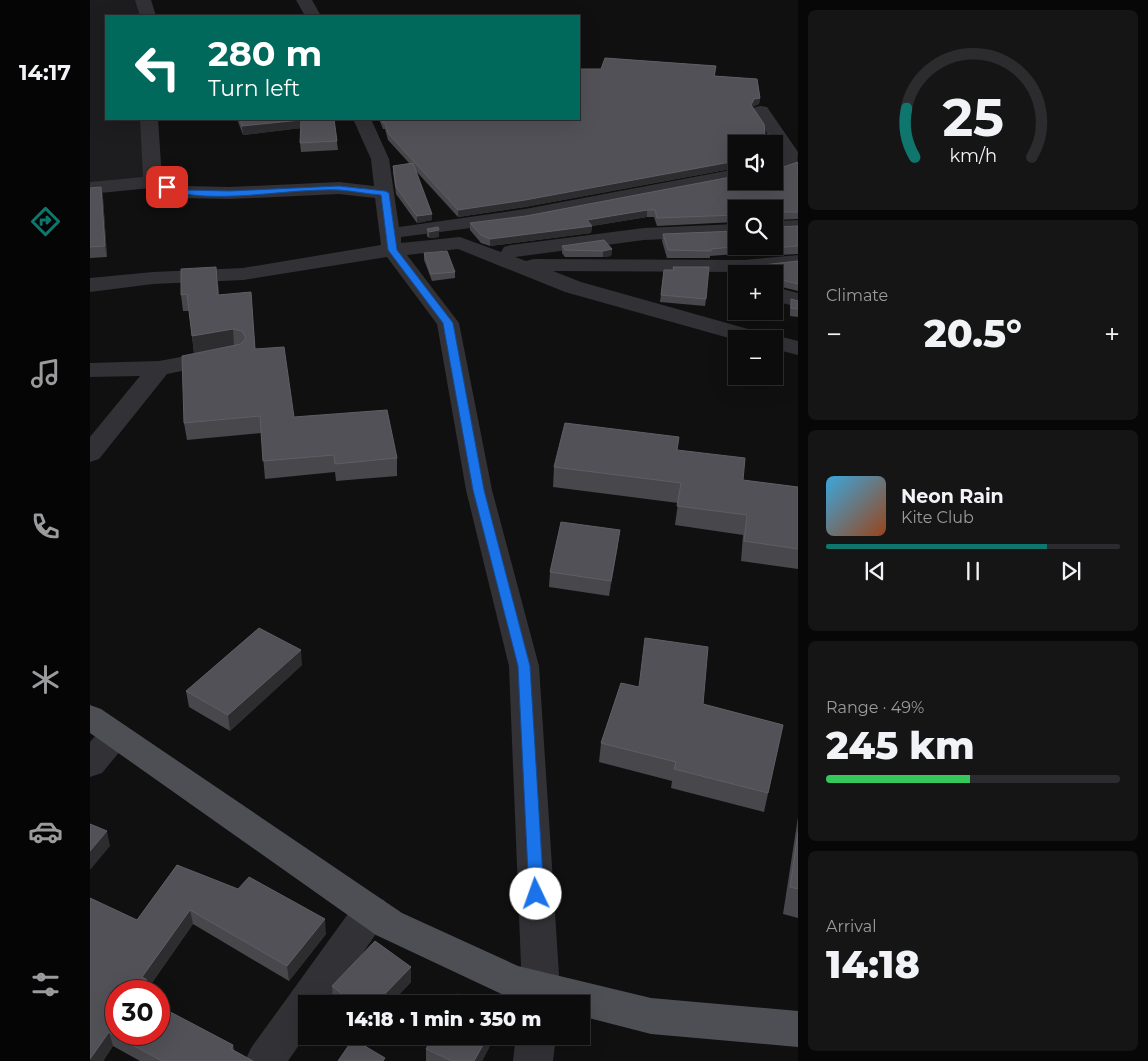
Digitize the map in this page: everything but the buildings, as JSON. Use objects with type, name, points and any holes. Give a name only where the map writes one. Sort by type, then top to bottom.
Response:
[{"type":"main road","points":[[103,726],[389,924],[536,995]]},
{"type":"main road","points":[[590,1006],[650,1016],[798,1029]]},
{"type":"street","points":[[143,0],[148,15]]},
{"type":"street","points":[[304,0],[312,15]]},
{"type":"street","points":[[761,111],[777,135]]},
{"type":"street","points":[[149,120],[153,182]]},
{"type":"street","points":[[362,120],[380,159],[391,242],[448,323],[479,490],[524,666],[540,995]]},
{"type":"street","points":[[783,144],[792,157],[790,163],[783,166]]},
{"type":"street","points":[[90,285],[153,278],[244,274],[525,215],[728,177]]},
{"type":"street","points":[[90,188],[153,182],[182,192],[230,193],[339,188],[385,193]]},
{"type":"street","points":[[783,227],[798,226]]},
{"type":"street","points":[[487,254],[644,234],[728,230]]},
{"type":"street","points":[[391,242],[460,243],[573,287],[728,331]]},
{"type":"street","points":[[518,265],[744,266],[798,261]]},
{"type":"street","points":[[690,266],[728,279]]},
{"type":"street","points":[[783,296],[798,300]]},
{"type":"street","points":[[783,344],[798,348]]},
{"type":"street","points":[[90,370],[159,368],[234,354]]},
{"type":"street","points":[[90,454],[159,368]]},
{"type":"street","points":[[90,764],[103,726]]},
{"type":"street","points":[[265,1061],[371,911]]},
{"type":"street","points":[[533,1061],[535,1045]]},
{"type":"shaded area","points":[[90,0],[143,0],[148,15],[105,15],[105,120],[149,120],[153,182],[90,188]]},
{"type":"route","points":[[167,187],[182,192],[230,193],[339,188],[385,193],[392,250],[448,323],[479,490],[524,666],[536,894]]}]
